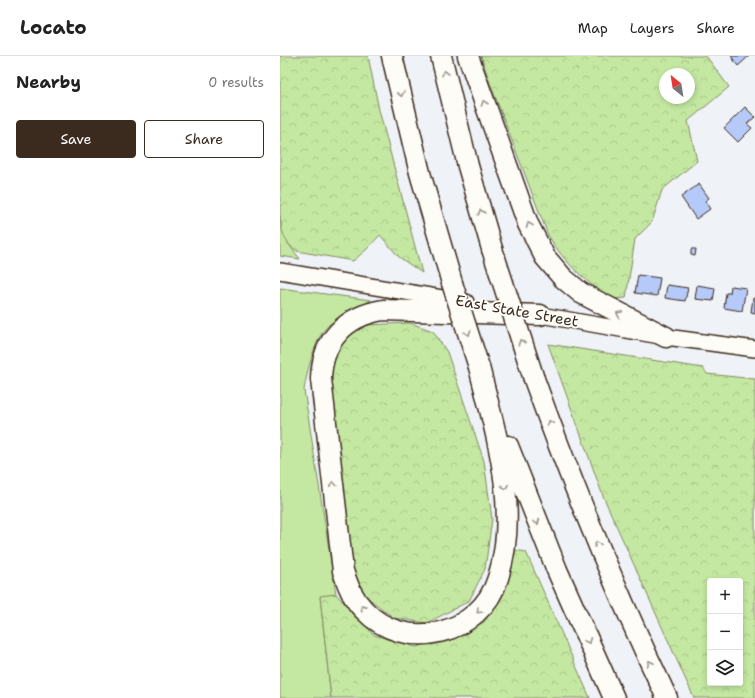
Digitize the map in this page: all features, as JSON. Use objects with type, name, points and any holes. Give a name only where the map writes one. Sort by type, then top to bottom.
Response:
[{"type":"highway","points":[[392,56],[418,166],[479,367],[510,454],[557,570],[614,698]]},
{"type":"highway","points":[[441,56],[466,159],[492,250],[534,379],[557,442],[603,557],[667,698]]},
{"type":"highway","points":[[468,56],[528,224],[545,257],[563,278],[581,293],[666,337]]},
{"type":"highway","points":[[479,367],[498,443],[506,491],[504,550],[498,578],[493,592],[483,606],[461,625],[447,631],[432,634],[404,633],[383,625],[365,611],[355,599],[348,586],[343,571],[321,379],[324,357],[329,344],[337,334],[356,318],[383,310],[540,315]]},
{"type":"street","name":"East State Street","points":[[280,271],[666,337],[755,349]]},
{"type":"green space","points":[[280,56],[368,56],[379,110],[422,273],[399,257],[380,235],[353,261],[297,251],[286,240],[282,231],[280,215]]},
{"type":"green space","points":[[481,56],[706,56],[729,87],[688,121],[697,161],[662,190],[652,222],[635,239],[626,298],[610,299],[592,285],[568,263],[548,235]]},
{"type":"green space","points":[[280,215],[287,242],[300,259],[280,256]]},
{"type":"green space","points":[[280,288],[371,300],[330,324],[325,329],[320,336],[312,354],[304,390],[336,594],[320,597],[331,698],[280,698]]},
{"type":"green space","points":[[410,323],[433,331],[447,352],[484,461],[492,519],[485,569],[469,601],[427,623],[394,618],[363,594],[353,569],[330,370],[342,340],[366,325]]},
{"type":"green space","points":[[548,344],[703,368],[707,374],[755,379],[755,698],[694,698],[603,496]]},
{"type":"green space","points":[[515,550],[526,552],[590,698],[331,698],[320,596],[336,594],[374,635],[416,647],[457,636],[484,622],[506,585]]},
{"type":"building","points":[[731,56],[749,56],[738,66]]},
{"type":"building","points":[[745,107],[755,117],[747,124],[752,128],[738,142],[724,128]]},
{"type":"building","points":[[699,184],[709,198],[705,201],[710,209],[696,219],[681,197]]},
{"type":"building","points":[[691,249],[696,249],[695,256],[691,255]]},
{"type":"building","points":[[638,275],[660,278],[657,296],[635,293]]},
{"type":"building","points":[[667,285],[688,288],[685,301],[665,298]]},
{"type":"building","points":[[697,285],[715,288],[713,301],[695,299]]},
{"type":"building","points":[[731,286],[746,288],[742,311],[724,308],[726,293],[730,293]]},
{"type":"building","points":[[753,298],[755,299],[755,313],[751,312]]}]
